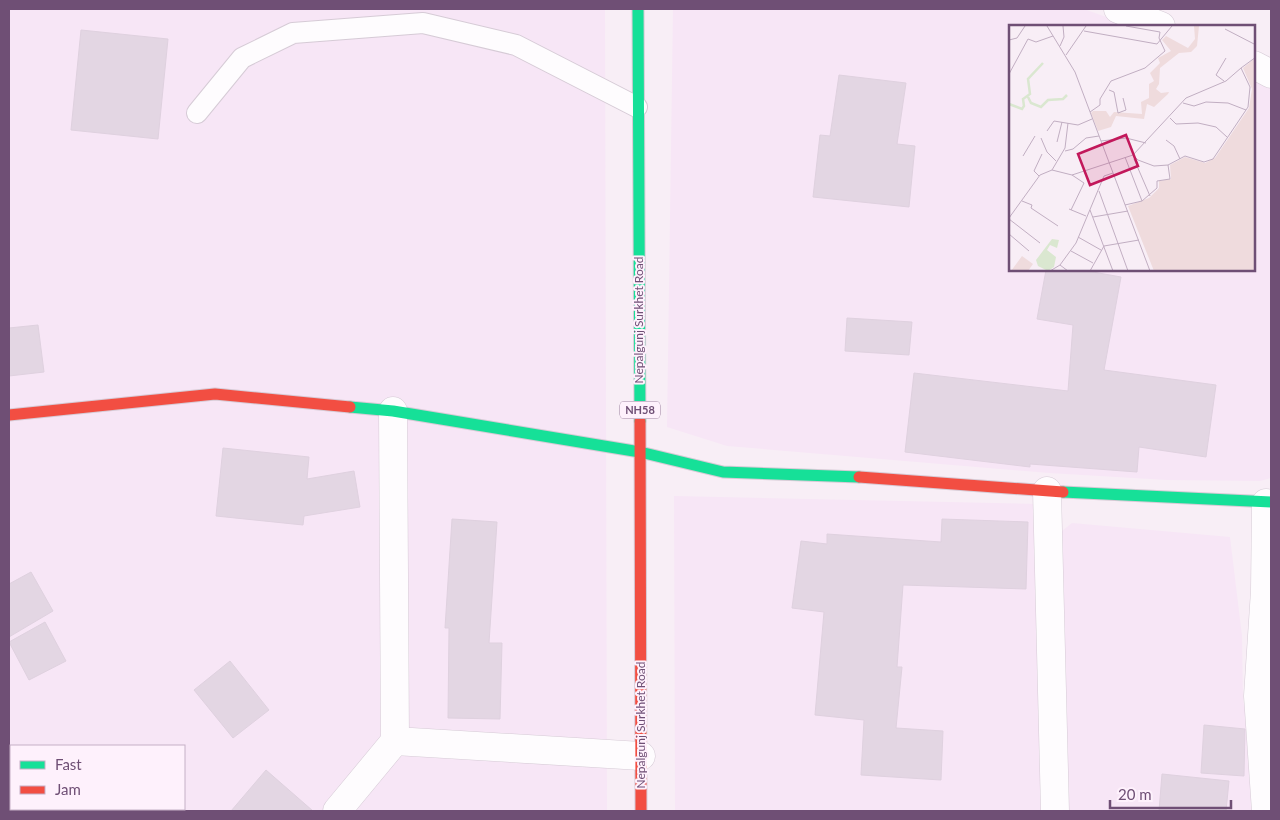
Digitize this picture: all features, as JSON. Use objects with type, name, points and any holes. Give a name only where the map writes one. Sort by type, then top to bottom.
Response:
[{"type":"street","name":"Nepalgunj Surkhet Road","points":[[638,9],[641,811]]},
{"type":"street","points":[[1118,9],[1158,25]]},
{"type":"street","points":[[1255,66],[1271,74]]},
{"type":"street","points":[[9,415],[215,394],[393,411],[640,452],[723,472],[842,476],[1047,491],[1269,503],[1268,596],[1258,696],[1266,811]]},
{"type":"street","points":[[337,811],[395,742],[393,411]]},
{"type":"street","points":[[1047,491],[1055,811]]},
{"type":"street","points":[[395,742],[641,756]]},
{"type":"lane","points":[[197,113],[242,58],[293,32],[423,23],[516,45],[637,107]]},
{"type":"shaded area","points":[[9,9],[605,9],[607,811],[9,811]]},
{"type":"shaded area","points":[[673,9],[1084,9],[1128,25],[1009,25],[1009,271],[1255,271],[1255,78],[1271,86],[1271,478],[1260,481],[1167,480],[1049,473],[727,446],[667,427]]},
{"type":"shaded area","points":[[674,496],[1038,504],[1045,811],[675,811]]},
{"type":"shaded area","points":[[1072,523],[1230,537],[1242,636],[1243,701],[1252,730],[1253,811],[1068,811],[1062,531]]},
{"type":"building","points":[[81,30],[168,39],[158,139],[71,130]]},
{"type":"building","points":[[839,75],[906,83],[897,144],[915,146],[909,207],[813,197],[820,135],[830,136]]},
{"type":"building","points":[[1046,271],[1088,271],[1121,277],[1104,370],[1216,385],[1206,457],[1139,447],[1137,472],[1030,464],[1030,467],[905,452],[914,373],[1068,391],[1073,325],[1037,319]]},
{"type":"building","points":[[847,318],[912,322],[909,355],[845,351]]},
{"type":"building","points":[[38,325],[44,372],[9,376],[9,328]]},
{"type":"building","points":[[223,448],[309,457],[307,479],[354,471],[360,507],[304,516],[303,525],[216,516]]},
{"type":"building","points":[[452,519],[497,522],[489,643],[502,643],[500,719],[448,718],[449,628],[445,628]]},
{"type":"building","points":[[942,519],[1028,522],[1026,589],[903,585],[897,667],[902,667],[896,728],[943,731],[941,780],[861,775],[864,720],[815,715],[824,612],[792,608],[801,541],[827,544],[827,534],[941,542]]},
{"type":"building","points":[[31,572],[53,611],[9,637],[9,584]]},
{"type":"building","points":[[45,622],[66,661],[29,680],[9,642]]},
{"type":"building","points":[[230,661],[269,710],[233,738],[194,690]]},
{"type":"building","points":[[1204,725],[1245,729],[1244,776],[1201,773]]},
{"type":"building","points":[[266,770],[313,811],[231,811]]},
{"type":"building","points":[[1162,774],[1229,781],[1226,811],[1159,811]]},
{"type":"traffic: fast","points":[[638,9],[640,421]]},
{"type":"traffic: fast","points":[[350,407],[393,411],[640,452],[723,472],[859,477]]},
{"type":"traffic: fast","points":[[1063,492],[1271,502]]},
{"type":"traffic: jam","points":[[9,415],[215,394],[350,407]]},
{"type":"traffic: jam","points":[[640,421],[641,811]]},
{"type":"traffic: jam","points":[[859,477],[1063,492]]}]
